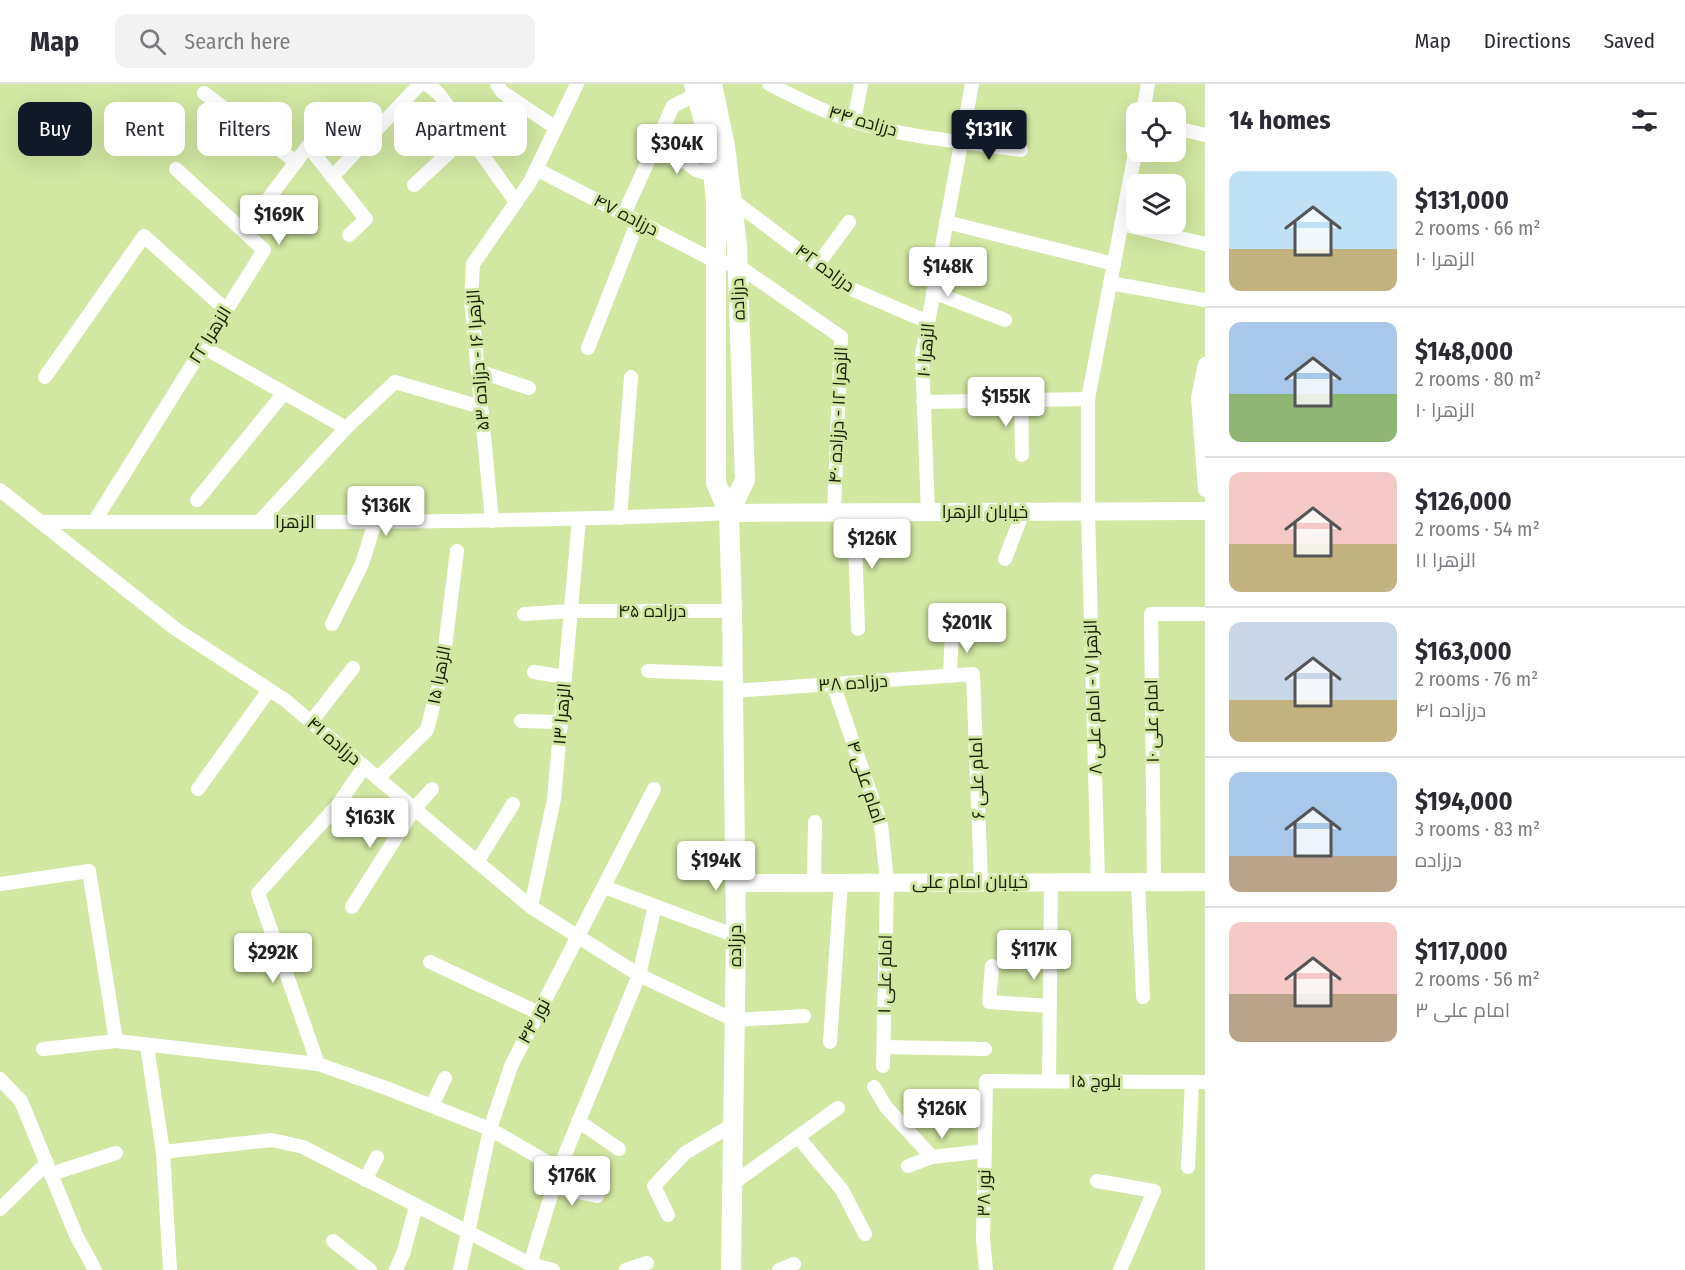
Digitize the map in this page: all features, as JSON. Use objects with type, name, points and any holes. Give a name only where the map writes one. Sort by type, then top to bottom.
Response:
[{"type":"main road","name":"درزاده","points":[[701,87],[711,148],[716,203],[716,483],[729,513],[732,611],[736,936],[731,1270]]},
{"type":"main road","name":"درزاده","points":[[701,87],[725,146],[737,265],[745,480],[729,513]]},
{"type":"street","points":[[332,177],[420,84]]},
{"type":"street","points":[[427,84],[445,102]]},
{"type":"street","points":[[497,84],[502,92],[556,128]]},
{"type":"street","name":"الزهرا ۱۶ - درزاده ۵۳","points":[[492,521],[471,299],[473,264],[536,169],[577,84]]},
{"type":"street","name":"درزاده ۴۴","points":[[771,84],[814,107],[854,122],[921,137],[1021,150]]},
{"type":"street","points":[[854,122],[861,84]]},
{"type":"street","name":"الزهرا ۱۰","points":[[928,512],[922,355],[972,84]]},
{"type":"street","points":[[1145,102],[1148,84]]},
{"type":"street","points":[[624,214],[673,106],[701,87]]},
{"type":"street","points":[[204,93],[296,162]]},
{"type":"street","points":[[1186,131],[1205,135]]},
{"type":"street","points":[[657,140],[696,170],[713,175]]},
{"type":"street","points":[[244,231],[308,146],[366,219],[349,235]]},
{"type":"street","points":[[414,185],[445,156]]},
{"type":"street","points":[[483,156],[516,202]]},
{"type":"street","name":"الزهرا ۷ - امام علی ۸","points":[[1098,882],[1088,512],[1088,399],[1133,162]]},
{"type":"street","name":"الزهرا ۲۲","points":[[94,522],[264,250],[176,169]]},
{"type":"street","name":"درزاده ۴۷","points":[[536,169],[715,261],[737,265]]},
{"type":"street","name":"درزاده ۴۲","points":[[731,199],[819,263],[849,288],[928,322]]},
{"type":"street","points":[[588,348],[638,221]]},
{"type":"street","points":[[819,263],[849,222]]},
{"type":"street","points":[[946,222],[1114,264]]},
{"type":"street","points":[[1121,224],[1205,244]]},
{"type":"street","points":[[45,377],[144,236],[226,310]]},
{"type":"street","name":"الزهرا ۱۲ - درزاده ۴۰","points":[[737,265],[842,336],[834,513]]},
{"type":"street","points":[[1110,283],[1205,300]]},
{"type":"street","points":[[933,292],[1005,320]]},
{"type":"street","points":[[203,347],[346,428]]},
{"type":"street","points":[[1205,364],[1198,398],[1205,490]]},
{"type":"street","points":[[478,371],[529,388]]},
{"type":"street","points":[[620,518],[631,377]]},
{"type":"street","points":[[259,522],[346,428],[395,382],[482,407]]},
{"type":"street","points":[[197,500],[284,393]]},
{"type":"street","points":[[923,402],[1088,399]]},
{"type":"street","points":[[1022,400],[1022,455]]},
{"type":"street","name":"درزاده ۴۱","points":[[0,490],[177,630],[269,690],[311,722],[531,907],[639,975],[734,1020]]},
{"type":"street","name":"خیابان الزهرا","points":[[729,513],[1205,511]]},
{"type":"street","points":[[1005,559],[1023,512]]},
{"type":"street","name":"الزهرا","points":[[41,522],[492,521],[729,513]]},
{"type":"street","points":[[854,513],[858,629]]},
{"type":"street","name":"الزهرا ۱۳","points":[[531,907],[554,800],[579,519]]},
{"type":"street","points":[[332,624],[362,564],[375,522]]},
{"type":"street","name":"الزهرا ۱۵","points":[[378,778],[427,730],[442,671],[457,551]]},
{"type":"street","name":"درزاده ۴۵","points":[[524,614],[571,611],[732,611]]},
{"type":"street","name":"امام علی ۱۰","points":[[1146,882],[1151,614],[1205,614]]},
{"type":"street","points":[[950,676],[952,631]]},
{"type":"street","points":[[311,722],[353,668]]},
{"type":"street","name":"درزاده ۳۸","points":[[648,671],[733,683],[833,684],[973,674]]},
{"type":"street","points":[[534,672],[565,677]]},
{"type":"street","name":"امام علی ۶","points":[[973,674],[981,882]]},
{"type":"street","name":"امام علی ۴","points":[[833,684],[880,824],[887,882]]},
{"type":"street","points":[[198,789],[269,690]]},
{"type":"street","points":[[521,721],[561,722]]},
{"type":"street","points":[[318,1064],[258,893],[337,806],[364,766]]},
{"type":"street","points":[[352,907],[414,809],[432,789]]},
{"type":"street","name":"نور ۴۴","points":[[460,1270],[490,1129],[511,1065],[654,789]]},
{"type":"street","points":[[477,862],[513,804]]},
{"type":"street","points":[[814,882],[815,822]]},
{"type":"street","points":[[0,884],[89,871],[116,1041]]},
{"type":"street","points":[[830,1042],[841,882]]},
{"type":"street","name":"امام علی ۱","points":[[883,1066],[887,882]]},
{"type":"street","points":[[1049,1081],[1051,882]]},
{"type":"street","points":[[1143,997],[1146,882]]},
{"type":"street","name":"خیابان امام علی","points":[[735,883],[1205,882]]},
{"type":"street","points":[[604,887],[736,936]]},
{"type":"street","points":[[530,1264],[559,1169],[639,975],[656,906]]},
{"type":"street","points":[[430,962],[539,1013]]},
{"type":"street","points":[[992,966],[989,1002],[1050,1006]]},
{"type":"street","points":[[734,1020],[804,1016]]},
{"type":"street","points":[[43,1049],[116,1041],[318,1064],[490,1129],[559,1169]]},
{"type":"street","points":[[147,1046],[163,1152],[170,1270]]},
{"type":"street","points":[[884,1047],[985,1049]]},
{"type":"street","points":[[432,1106],[445,1078]]},
{"type":"street","points":[[0,1079],[21,1101],[76,1235],[95,1270]]},
{"type":"street","name":"بلوچ ۱۵","points":[[986,1081],[1199,1082]]},
{"type":"street","name":"نور ۳۸","points":[[986,1081],[983,1239],[986,1270]]},
{"type":"street","points":[[1188,1167],[1199,1082]]},
{"type":"street","points":[[874,1087],[886,1107],[932,1157]]},
{"type":"street","points":[[732,1184],[838,1107]]},
{"type":"street","points":[[578,1121],[619,1149]]},
{"type":"street","points":[[668,1215],[654,1186],[685,1153],[732,1125]]},
{"type":"street","points":[[798,1137],[842,1190],[866,1234]]},
{"type":"street","points":[[163,1152],[272,1140],[303,1147],[530,1264],[554,1270]]},
{"type":"street","points":[[908,1166],[932,1157],[985,1151]]},
{"type":"street","points":[[0,1209],[49,1168],[116,1153]]},
{"type":"street","points":[[365,1180],[377,1157]]},
{"type":"street","points":[[1097,1181],[1154,1191],[1120,1270]]},
{"type":"street","points":[[553,1187],[597,1196]]},
{"type":"street","points":[[396,1270],[404,1251],[416,1206]]},
{"type":"street","points":[[333,1241],[370,1270]]},
{"type":"street","points":[[626,1270],[647,1263]]},
{"type":"street","points":[[779,1270],[794,1264]]}]
